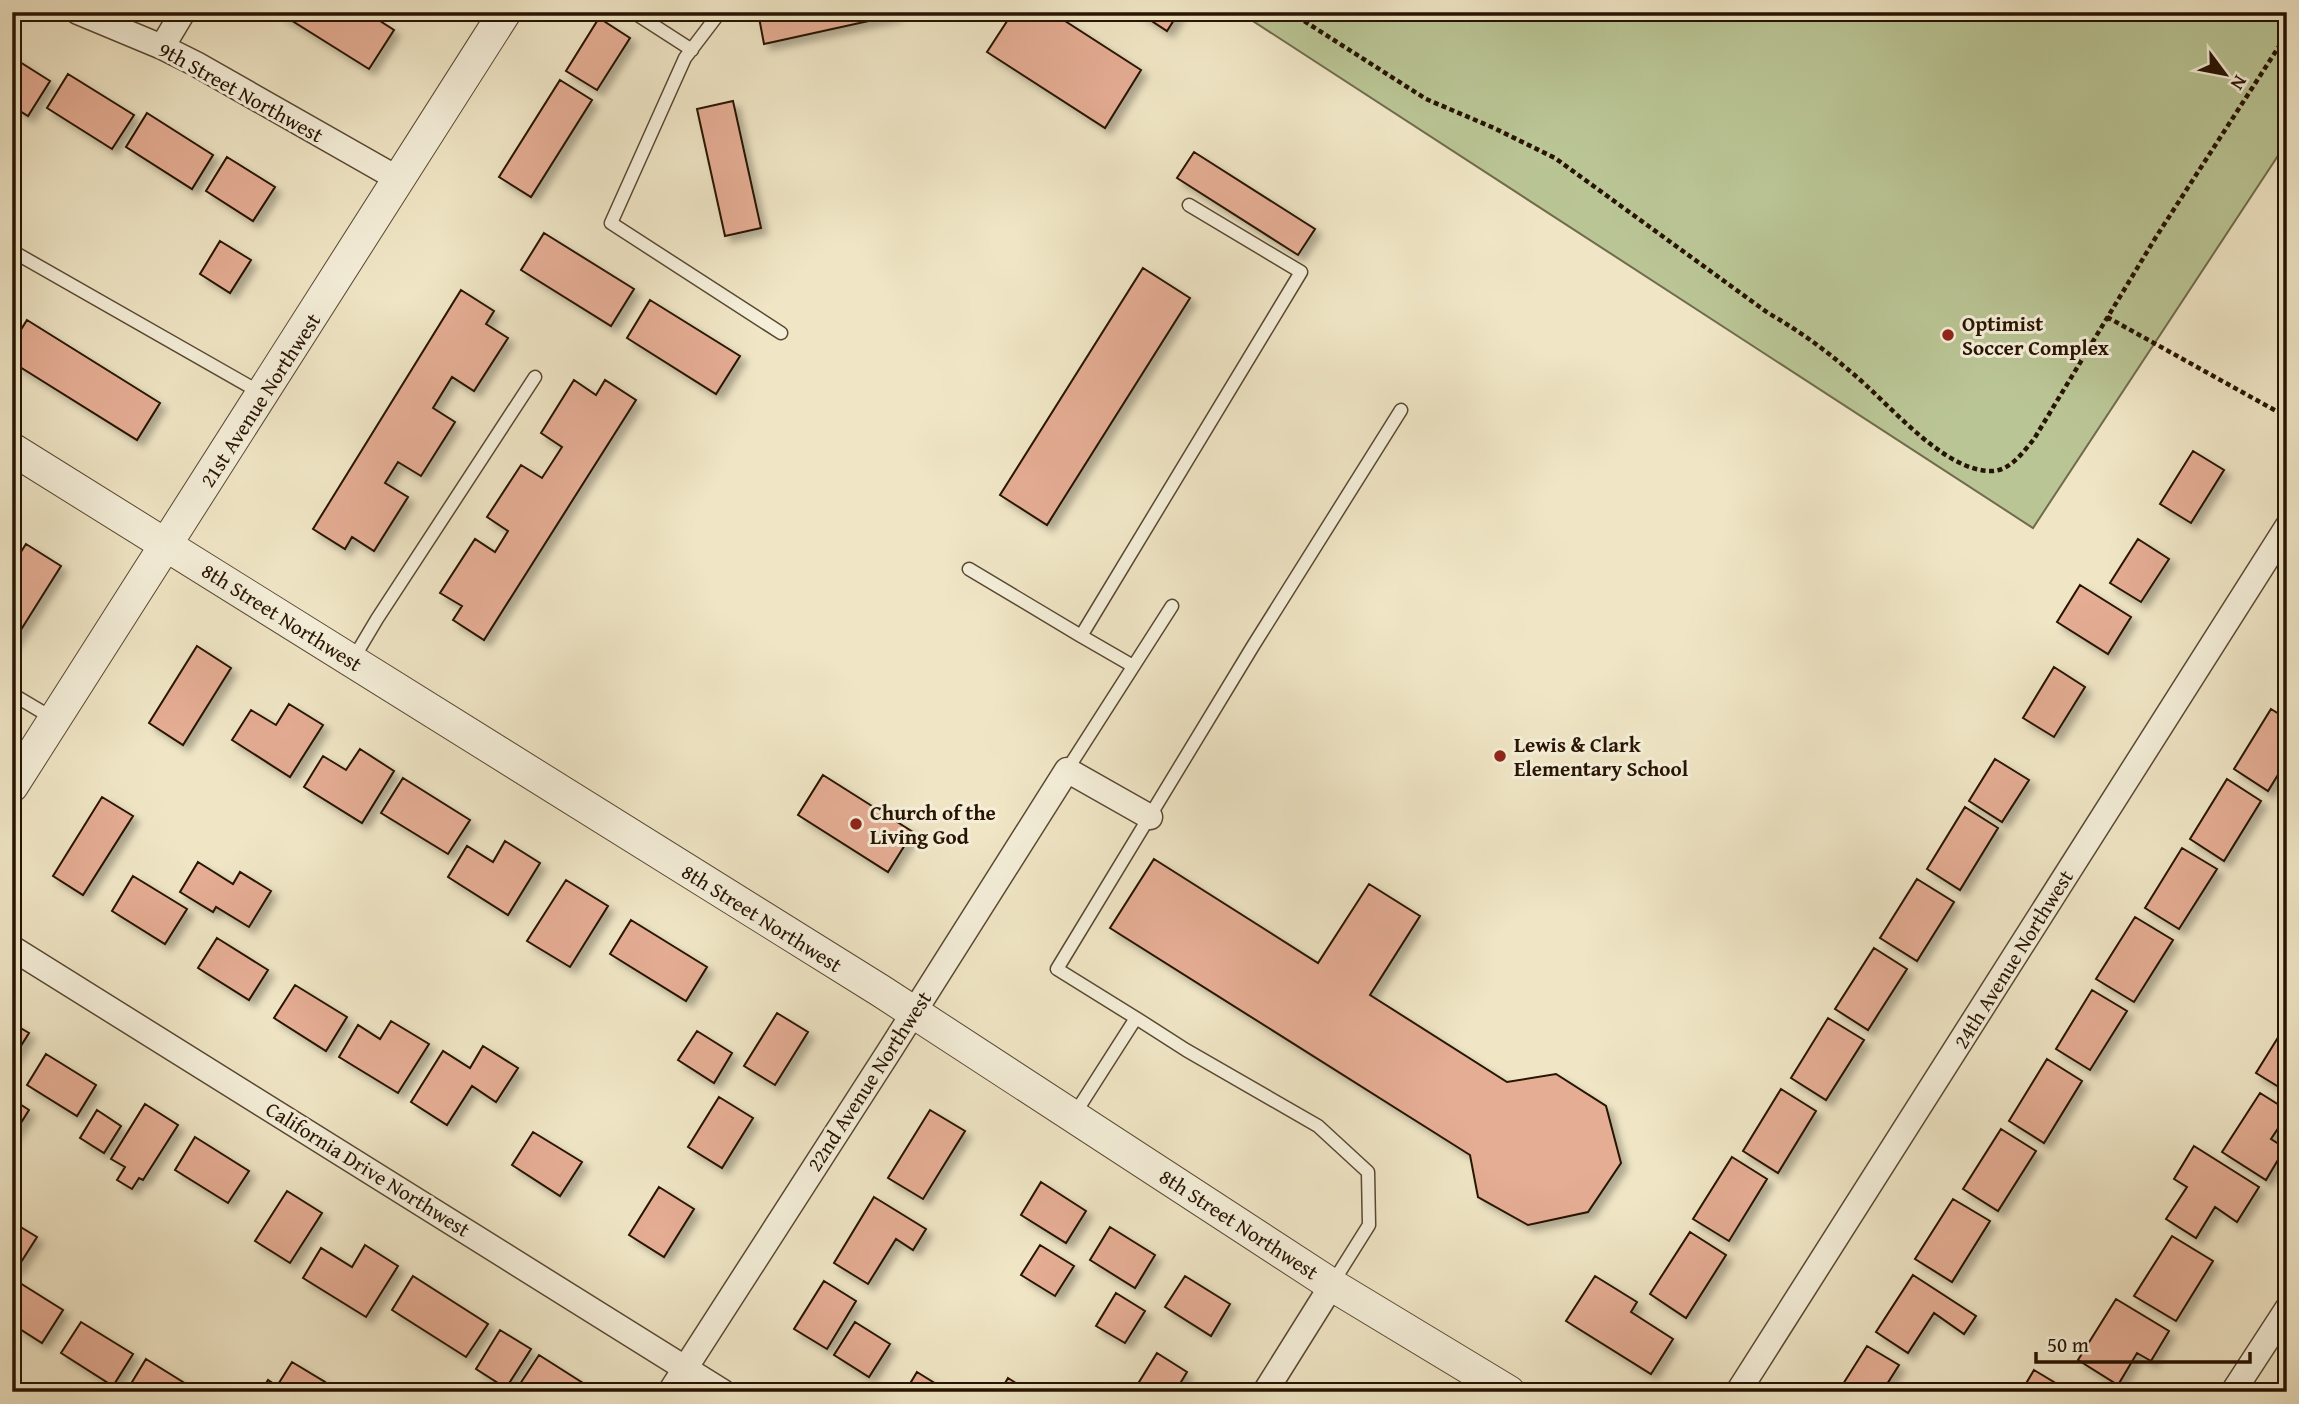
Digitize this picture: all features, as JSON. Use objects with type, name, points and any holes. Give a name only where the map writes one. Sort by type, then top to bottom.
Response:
[{"type":"street","name":"9th Street Northwest","points":[[78,12],[196,64],[400,180]]},
{"type":"street","points":[[162,47],[183,12]]},
{"type":"street","name":"21st Avenue Northwest","points":[[12,786],[505,12]]},
{"type":"street","name":"8th Street Northwest","points":[[12,449],[913,1013],[1332,1285],[1509,1392]]},
{"type":"street","name":"24th Avenue Northwest","points":[[1738,1392],[2287,527]]},
{"type":"street","points":[[1067,770],[1150,817]]},
{"type":"street","name":"22nd Avenue Northwest","points":[[670,1392],[1067,770]]},
{"type":"street","name":"California Drive Northwest","points":[[12,948],[723,1392]]},
{"type":"street","points":[[1265,1392],[1332,1285]]},
{"type":"street","points":[[2233,1392],[2287,1309]]},
{"type":"lane","points":[[633,12],[692,50]]},
{"type":"lane","points":[[720,12],[685,58],[611,223],[781,333]]},
{"type":"lane","points":[[1081,636],[1301,272],[1189,205]]},
{"type":"lane","points":[[12,251],[264,394]]},
{"type":"lane","points":[[352,661],[535,377]]},
{"type":"lane","points":[[1332,1285],[1369,1225],[1368,1172],[1318,1126],[1186,1050],[1057,969],[1253,646],[1401,410]]},
{"type":"lane","points":[[969,569],[1133,667]]},
{"type":"lane","points":[[1067,770],[1172,606]]},
{"type":"lane","points":[[12,694],[55,720]]},
{"type":"lane","points":[[1073,1115],[1136,1018]]},
{"type":"path","points":[[1290,12],[1426,99],[1555,158],[1768,313],[1799,330],[1852,372],[1944,455],[1972,469],[1996,471],[2016,460],[2034,439],[2163,226],[2287,34]]},
{"type":"path","points":[[2108,317],[2287,417]]},
{"type":"green space","name":"Optimist Soccer Complex","points":[[1239,12],[2287,12],[2287,142],[2033,528]]},
{"type":"building","points":[[278,12],[366,12],[394,30],[369,69]]},
{"type":"building","points":[[758,12],[895,12],[896,15],[764,44]]},
{"type":"building","points":[[1013,12],[1051,12],[1141,70],[1105,128],[987,52]]},
{"type":"building","points":[[1138,12],[1179,12],[1167,31]]},
{"type":"building","points":[[599,18],[630,38],[597,90],[566,71]]},
{"type":"building","points":[[12,57],[50,81],[28,116],[12,106]]},
{"type":"building","points":[[68,74],[134,115],[112,149],[47,108]]},
{"type":"building","points":[[560,80],[592,100],[531,197],[499,177]]},
{"type":"building","points":[[733,101],[761,228],[725,236],[697,109]]},
{"type":"building","points":[[147,113],[213,155],[192,189],[126,147]]},
{"type":"building","points":[[1194,152],[1315,229],[1298,255],[1177,178]]},
{"type":"building","points":[[227,157],[275,187],[253,221],[206,191]]},
{"type":"building","points":[[544,233],[634,289],[611,326],[521,270]]},
{"type":"building","points":[[220,241],[251,260],[230,293],[200,274]]},
{"type":"building","points":[[1143,268],[1190,298],[1047,525],[1000,495]]},
{"type":"building","points":[[461,290],[494,311],[486,324],[508,338],[474,391],[452,377],[433,408],[455,422],[421,476],[398,462],[385,483],[408,497],[374,551],[352,537],[345,549],[313,529]]},
{"type":"building","points":[[650,300],[740,356],[716,394],[627,338]]},
{"type":"building","points":[[27,320],[160,403],[137,440],[12,362],[12,344]]},
{"type":"building","points":[[574,380],[596,395],[605,380],[636,400],[484,640],[453,620],[462,606],[440,593],[475,539],[495,552],[508,531],[487,517],[521,465],[542,478],[562,447],[541,433]]},
{"type":"building","points":[[2193,451],[2224,470],[2191,523],[2160,504]]},
{"type":"building","points":[[2138,539],[2169,559],[2141,602],[2110,583]]},
{"type":"building","points":[[26,544],[61,566],[12,644],[12,566]]},
{"type":"building","points":[[2080,585],[2131,617],[2108,654],[2057,622]]},
{"type":"building","points":[[197,646],[231,668],[183,745],[149,723]]},
{"type":"building","points":[[2054,667],[2085,687],[2054,737],[2023,718]]},
{"type":"building","points":[[2287,687],[2287,702],[2280,698]]},
{"type":"building","points":[[289,704],[323,725],[290,777],[232,740],[251,710],[276,725]]},
{"type":"building","points":[[2271,709],[2287,719],[2287,760],[2268,791],[2234,769]]},
{"type":"building","points":[[360,749],[394,771],[362,823],[304,787],[323,756],[346,770]]},
{"type":"building","points":[[1995,759],[2029,780],[2002,822],[1969,801]]},
{"type":"building","name":"Church of the Living God","points":[[823,775],[913,832],[888,872],[798,815]]},
{"type":"building","points":[[403,778],[470,820],[448,854],[381,813]]},
{"type":"building","points":[[2227,779],[2261,801],[2224,861],[2190,839]]},
{"type":"building","points":[[102,797],[133,816],[83,895],[53,876]]},
{"type":"building","points":[[1965,807],[1998,828],[1960,890],[1927,869]]},
{"type":"building","points":[[505,841],[540,863],[508,915],[448,877],[467,846],[493,862]]},
{"type":"building","points":[[2182,848],[2217,869],[2179,929],[2145,908]]},
{"type":"building","points":[[1154,859],[1318,963],[1369,884],[1420,916],[1370,995],[1507,1082],[1556,1074],[1606,1106],[1621,1163],[1588,1212],[1528,1225],[1478,1197],[1470,1155],[1110,928]]},
{"type":"building","points":[[198,862],[233,884],[240,872],[271,891],[249,927],[216,907],[213,912],[180,892]]},
{"type":"building","points":[[133,876],[187,909],[165,944],[112,911]]},
{"type":"building","points":[[1917,879],[1954,902],[1917,961],[1880,938]]},
{"type":"building","points":[[566,880],[608,906],[570,967],[527,941]]},
{"type":"building","points":[[2135,917],[2173,940],[2134,1002],[2096,979]]},
{"type":"building","points":[[631,920],[707,967],[686,1001],[610,954]]},
{"type":"building","points":[[217,938],[268,970],[249,1000],[198,968]]},
{"type":"building","points":[[1874,948],[1907,969],[1868,1030],[1835,1009]]},
{"type":"building","points":[[295,985],[347,1017],[326,1051],[274,1018]]},
{"type":"building","points":[[2092,990],[2127,1011],[2090,1070],[2056,1049]]},
{"type":"building","points":[[777,1013],[808,1032],[775,1085],[744,1066]]},
{"type":"building","points":[[1828,1018],[1864,1040],[1826,1100],[1791,1078]]},
{"type":"building","points":[[391,1021],[429,1044],[398,1093],[339,1057],[358,1025],[380,1039]]},
{"type":"building","points":[[12,1023],[29,1033],[12,1060]]},
{"type":"building","points":[[2287,1023],[2287,1092],[2256,1073]]},
{"type":"building","points":[[697,1031],[732,1053],[714,1083],[678,1060]]},
{"type":"building","points":[[483,1046],[518,1068],[496,1102],[472,1086],[447,1125],[411,1102],[443,1051],[470,1068]]},
{"type":"building","points":[[46,1054],[96,1085],[77,1116],[27,1085]]},
{"type":"building","points":[[2047,1059],[2082,1081],[2044,1143],[2009,1121]]},
{"type":"building","points":[[1781,1089],[1816,1111],[1778,1173],[1743,1151]]},
{"type":"building","points":[[2260,1093],[2287,1110],[2287,1115],[2271,1139],[2285,1148],[2266,1180],[2222,1152]]},
{"type":"building","points":[[719,1097],[753,1118],[722,1168],[688,1147]]},
{"type":"building","points":[[12,1099],[29,1110],[12,1137]]},
{"type":"building","points":[[145,1104],[178,1125],[143,1180],[139,1178],[132,1189],[117,1180],[125,1167],[111,1159]]},
{"type":"building","points":[[97,1110],[121,1126],[104,1153],[80,1138]]},
{"type":"building","points":[[930,1110],[965,1131],[923,1199],[888,1178]]},
{"type":"building","points":[[2001,1129],[2036,1151],[1998,1211],[1963,1189]]},
{"type":"building","points":[[533,1132],[582,1162],[560,1196],[512,1165]]},
{"type":"building","points":[[195,1137],[249,1171],[228,1203],[175,1170]]},
{"type":"building","points":[[2194,1146],[2259,1187],[2237,1222],[2215,1207],[2196,1238],[2166,1219],[2187,1187],[2174,1179]]},
{"type":"building","points":[[1732,1157],[1767,1179],[1729,1241],[1693,1219]]},
{"type":"building","points":[[1041,1182],[1086,1211],[1066,1243],[1021,1215]]},
{"type":"building","points":[[659,1187],[694,1209],[664,1257],[629,1235]]},
{"type":"building","points":[[287,1191],[322,1213],[290,1263],[255,1241]]},
{"type":"building","points":[[874,1197],[926,1229],[913,1250],[896,1239],[868,1284],[834,1263]]},
{"type":"building","points":[[1953,1199],[1990,1221],[1952,1282],[1915,1259]]},
{"type":"building","points":[[14,1223],[37,1237],[16,1270],[12,1268]]},
{"type":"building","points":[[1110,1227],[1155,1255],[1135,1288],[1090,1260]]},
{"type":"building","points":[[1690,1232],[1726,1255],[1686,1318],[1650,1294]]},
{"type":"building","points":[[2172,1236],[2213,1261],[2176,1321],[2134,1296]]},
{"type":"building","points":[[365,1245],[398,1266],[366,1317],[303,1278],[321,1248],[352,1267]]},
{"type":"building","points":[[1040,1245],[1074,1266],[1055,1296],[1021,1275]]},
{"type":"building","points":[[1913,1275],[1976,1316],[1964,1334],[1934,1313],[1908,1353],[1876,1332]]},
{"type":"building","points":[[413,1276],[488,1324],[466,1357],[392,1310]]},
{"type":"building","points":[[1185,1276],[1230,1304],[1211,1336],[1165,1307]]},
{"type":"building","points":[[1595,1276],[1637,1302],[1631,1312],[1673,1339],[1651,1374],[1566,1321]]},
{"type":"building","points":[[12,1278],[63,1310],[42,1343],[12,1324]]},
{"type":"building","points":[[824,1281],[856,1301],[827,1349],[794,1329]]},
{"type":"building","points":[[1116,1293],[1145,1311],[1125,1343],[1096,1326]]},
{"type":"building","points":[[2116,1299],[2169,1331],[2151,1361],[2137,1353],[2118,1385],[2078,1360]]},
{"type":"building","points":[[81,1322],[133,1354],[113,1386],[61,1353]]},
{"type":"building","points":[[855,1322],[890,1344],[869,1377],[834,1355]]},
{"type":"building","points":[[500,1330],[531,1349],[506,1388],[476,1369]]},
{"type":"building","points":[[1867,1346],[1899,1365],[1882,1392],[1838,1392]]},
{"type":"building","points":[[1157,1353],[1187,1372],[1175,1392],[1144,1392],[1136,1387]]},
{"type":"building","points":[[539,1355],[583,1383],[577,1392],[525,1392],[518,1387]]},
{"type":"building","points":[[146,1359],[199,1392],[126,1392]]},
{"type":"building","points":[[292,1362],[325,1382],[320,1392],[261,1392],[268,1380],[277,1386]]},
{"type":"building","points":[[2034,1370],[2067,1390],[2021,1392]]},
{"type":"building","points":[[917,1372],[949,1392],[905,1392]]},
{"type":"building","points":[[1008,1378],[1030,1392],[1000,1392]]},
{"type":"building","points":[[1360,1385],[1371,1392],[1356,1392]]},
{"type":"place","name":"Optimist Soccer Complex","points":[[1948,335]]},
{"type":"place","name":"Lewis & Clark Elementary School","points":[[1500,756]]},
{"type":"place","name":"Church of the Living God","points":[[856,824]]}]
